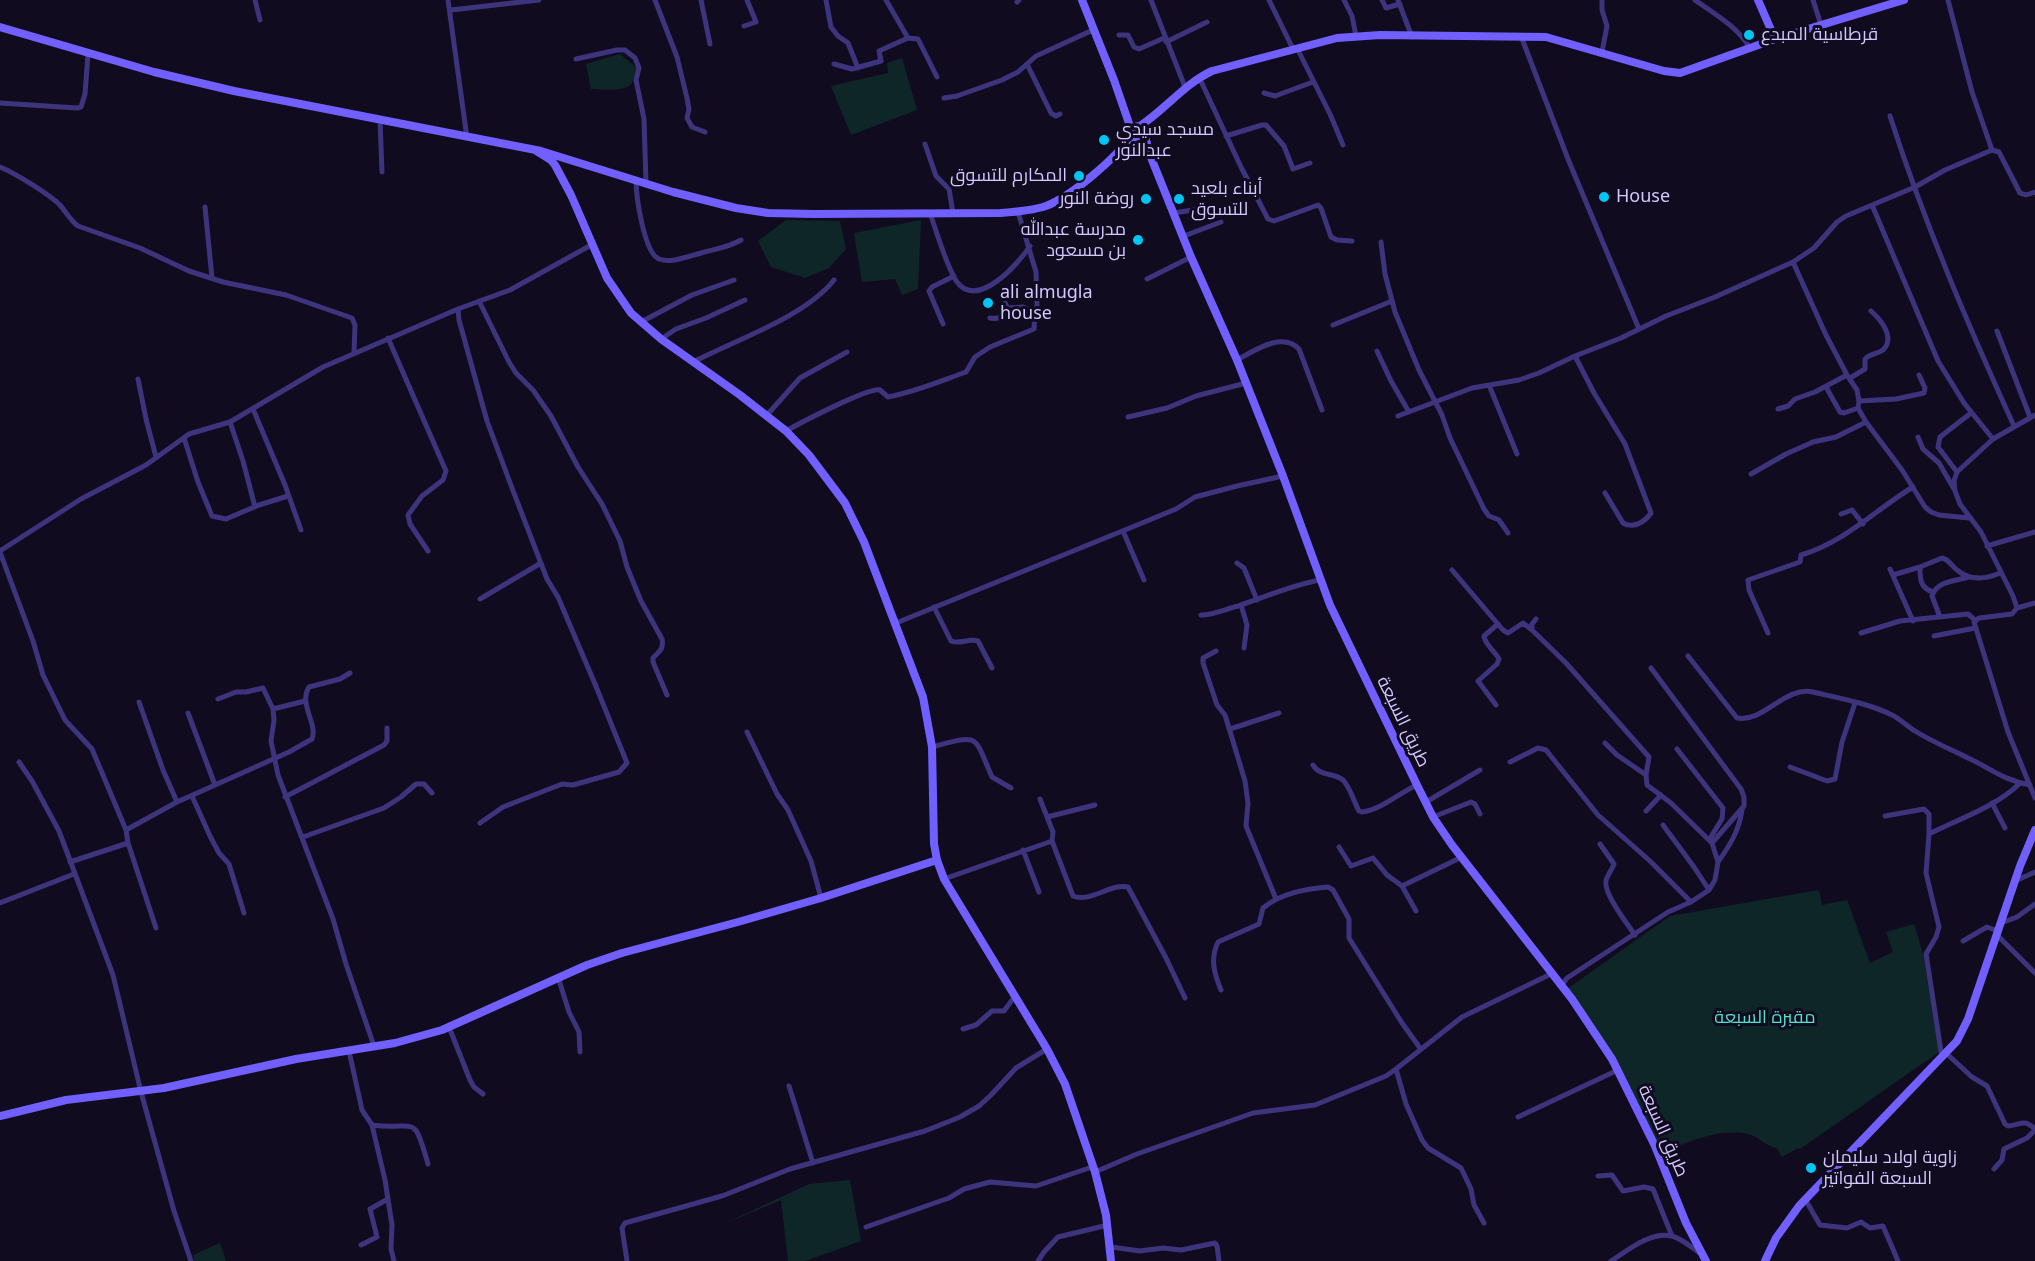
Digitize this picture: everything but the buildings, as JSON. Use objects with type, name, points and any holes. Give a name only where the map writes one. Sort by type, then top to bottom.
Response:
[{"type":"street","points":[[255,0],[260,20]]},
{"type":"street","points":[[448,0],[466,138]]},
{"type":"street","points":[[451,10],[504,2],[539,0]]},
{"type":"street","points":[[655,0],[679,62],[689,107],[687,118],[692,127],[705,132]]},
{"type":"street","points":[[701,0],[710,44]]},
{"type":"street","points":[[744,26],[756,22],[747,0]]},
{"type":"street","points":[[826,0],[831,27],[848,43],[858,68]]},
{"type":"street","points":[[886,0],[908,38]]},
{"type":"street","name":"طريق السبعة","points":[[1083,0],[1126,115],[1150,155],[1191,257],[1237,360],[1335,615],[1417,785],[1433,817],[1562,985],[1588,1021],[1618,1070],[1655,1146],[1703,1258]]},
{"type":"street","points":[[1151,0],[1185,87]]},
{"type":"street","points":[[1269,0],[1330,114],[1342,145]]},
{"type":"street","points":[[1344,0],[1352,16],[1356,36]]},
{"type":"street","points":[[1382,0],[1386,8],[1399,2],[1412,37]]},
{"type":"street","points":[[1602,0],[1602,10],[1607,26],[1602,52]]},
{"type":"street","points":[[1695,0],[1732,28],[1745,40],[1749,48]]},
{"type":"street","points":[[1758,0],[1775,39]]},
{"type":"street","points":[[1813,0],[1821,25]]},
{"type":"street","points":[[0,27],[88,54],[234,91],[535,150],[721,205],[768,213],[953,213],[1034,210],[1059,199],[1075,189],[1138,136],[1154,116],[1199,77],[1224,67],[1337,38],[1356,36],[1546,37],[1675,73],[1684,72],[1775,39],[1904,0]]},
{"type":"street","points":[[1948,0],[1972,92],[1992,150]]},
{"type":"street","points":[[1119,35],[1128,35],[1134,47],[1139,49],[1207,22]]},
{"type":"street","points":[[944,98],[986,86],[1018,72],[1036,56],[1094,30]]},
{"type":"street","points":[[1521,36],[1584,198],[1639,329]]},
{"type":"street","points":[[834,64],[850,69],[858,68],[880,61],[878,53],[880,50],[908,38],[918,39],[937,77]]},
{"type":"street","points":[[576,59],[617,50],[625,50],[635,58],[639,68],[636,84],[644,119],[646,183]]},
{"type":"street","points":[[0,104],[76,108],[81,106],[85,94],[88,54]]},
{"type":"street","points":[[1028,64],[1051,113],[1056,116],[1060,114]]},
{"type":"street","points":[[1199,77],[1269,220],[1274,221],[1318,205],[1322,207],[1331,237],[1337,240],[1352,241]]},
{"type":"street","points":[[1264,93],[1275,96],[1313,82]]},
{"type":"street","points":[[1126,115],[1139,126]]},
{"type":"street","points":[[1138,136],[1134,127],[1154,116]]},
{"type":"street","points":[[1890,116],[1926,219],[1950,273],[1985,364],[2014,426]]},
{"type":"street","points":[[380,120],[382,172]]},
{"type":"street","points":[[1226,136],[1266,125],[1284,146],[1293,169],[1310,163]]},
{"type":"street","points":[[925,144],[936,176],[949,189],[953,213]]},
{"type":"street","points":[[535,150],[555,165],[612,286],[627,308],[661,339],[786,431],[809,455],[845,503],[864,542],[923,697],[932,747],[936,860],[944,879],[1047,1049],[1065,1084],[1108,1225],[1111,1261]]},
{"type":"street","points":[[1398,416],[1435,400],[1472,388],[1529,377],[1793,262],[1814,248],[1837,222],[1992,150],[1999,152],[2020,193],[2026,195],[2035,192]]},
{"type":"street","points":[[0,167],[50,197],[78,226],[140,248],[189,271],[286,295],[352,318],[355,325],[354,353]]},
{"type":"street","points":[[636,180],[649,249],[660,260],[667,261],[722,249],[741,240]]},
{"type":"street","points":[[1872,205],[1938,361],[1955,391],[1993,439]]},
{"type":"street","points":[[205,207],[212,278]]},
{"type":"street","points":[[1174,213],[1212,207]]},
{"type":"street","points":[[786,431],[829,408],[871,390],[880,390],[888,397],[911,393],[924,386],[966,372],[974,358],[990,347],[1034,329],[1037,282],[1030,246],[1018,212]]},
{"type":"street","points":[[930,213],[954,276],[961,286],[969,290],[985,287],[1001,279],[1019,262],[1030,246]]},
{"type":"street","points":[[1184,236],[1221,222]]},
{"type":"street","points":[[1381,242],[1383,264],[1392,301],[1419,370],[1484,509],[1489,516],[1498,520],[1508,533]]},
{"type":"street","points":[[156,928],[128,843],[126,830],[92,749],[65,720],[44,675],[0,551],[81,500],[146,465],[184,438],[206,428],[230,422],[296,382],[354,353],[458,309],[510,290],[593,244]]},
{"type":"street","points":[[1147,279],[1191,257]]},
{"type":"street","points":[[1793,262],[1848,377],[1857,390],[1858,408],[1866,422],[1925,507],[1939,515],[1969,518]]},
{"type":"street","points":[[943,324],[929,290],[954,276]]},
{"type":"street","points":[[641,322],[692,295],[734,280]]},
{"type":"street","points":[[693,362],[786,318],[823,292],[834,280]]},
{"type":"street","points":[[661,339],[676,329],[745,300]]},
{"type":"street","points":[[479,301],[509,362],[551,416],[620,540],[627,567],[641,601],[662,639],[663,645],[660,652],[653,658],[653,662],[667,695]]},
{"type":"street","points":[[1334,325],[1392,301]]},
{"type":"street","points":[[1005,303],[1008,308],[1023,307],[1035,311]]},
{"type":"street","points":[[458,309],[487,421],[542,563],[627,763],[619,772],[573,785],[562,784],[503,807],[480,823]]},
{"type":"street","points":[[990,318],[1003,317],[1027,309]]},
{"type":"street","points":[[1778,409],[1788,406],[1795,399],[1865,369],[1865,359],[1885,347],[1887,332],[1883,322],[1871,311]]},
{"type":"street","points":[[1955,491],[1954,481],[1957,472],[1993,439],[2033,416],[1997,332]]},
{"type":"street","points":[[388,338],[446,471],[442,480],[422,496],[408,515],[410,524],[428,551]]},
{"type":"street","points":[[1237,360],[1275,342],[1284,341],[1295,345],[1299,349],[1322,410]]},
{"type":"street","points":[[1377,351],[1409,412]]},
{"type":"street","points":[[767,415],[800,378],[847,352]]},
{"type":"street","points":[[1575,356],[1625,444],[1651,513],[1633,526],[1623,523],[1605,493]]},
{"type":"street","points":[[1859,401],[1896,399],[1923,393],[1925,388],[1919,375]]},
{"type":"street","points":[[138,379],[156,457]]},
{"type":"street","points":[[1128,417],[1167,408],[1196,396],[1246,383]]},
{"type":"street","points":[[1489,385],[1517,454]]},
{"type":"street","points":[[1826,387],[1840,412],[1858,408]]},
{"type":"street","points":[[253,409],[301,530]]},
{"type":"street","points":[[1933,457],[1940,437],[1971,413]]},
{"type":"street","points":[[230,422],[255,507]]},
{"type":"street","points":[[1751,474],[1785,454],[1813,442],[1836,437],[1866,422]]},
{"type":"street","points":[[1918,437],[1923,449],[1933,457],[1955,491],[1960,504],[1980,532],[2017,608]]},
{"type":"street","points":[[184,438],[212,516],[226,519],[288,496]]},
{"type":"street","points":[[1938,447],[1957,472]]},
{"type":"street","points":[[896,623],[1176,509],[1195,497],[1283,476]]},
{"type":"street","points":[[1768,633],[1749,590],[1748,580],[1800,562],[1801,555],[1836,540],[1863,524],[1881,507],[1912,487]]},
{"type":"street","points":[[1841,514],[1852,510],[1863,524]]},
{"type":"street","points":[[1123,531],[1144,580]]},
{"type":"street","points":[[1987,546],[2035,532]]},
{"type":"street","points":[[1913,621],[1892,572],[1920,567],[1942,558],[1949,560],[1956,570],[1970,577],[1989,578],[2000,573]]},
{"type":"street","points":[[480,599],[542,563]]},
{"type":"street","points":[[1237,563],[1244,568],[1257,600]]},
{"type":"street","points":[[1920,567],[1921,584],[1925,589],[1933,592]]},
{"type":"street","points":[[1452,570],[1508,633],[1523,623],[1566,663],[1649,757],[1647,785],[1661,795],[1710,842],[1719,862]]},
{"type":"street","points":[[1940,617],[1932,596],[1935,588],[1970,577]]},
{"type":"street","points":[[1201,615],[1241,605],[1320,579]]},
{"type":"street","points":[[1976,620],[2012,614],[2017,608],[2035,603]]},
{"type":"street","points":[[1241,605],[1247,625],[1244,648]]},
{"type":"street","points":[[934,607],[951,641],[955,643],[966,640],[978,641],[992,668]]},
{"type":"street","points":[[1861,633],[1885,625],[1940,617],[1968,614],[1976,620]]},
{"type":"street","points":[[1532,630],[1532,624],[1536,619]]},
{"type":"street","points":[[1976,620],[1975,628],[2008,732],[2035,796]]},
{"type":"street","points":[[1496,705],[1478,681],[1497,664],[1499,659],[1484,640],[1484,636],[1498,624]]},
{"type":"street","points":[[1934,636],[1975,628]]},
{"type":"street","points":[[1216,651],[1205,656],[1202,661],[1217,705],[1225,714],[1246,787],[1248,810],[1246,826],[1276,899]]},
{"type":"street","points":[[1688,656],[1737,718],[1745,719],[1797,693],[1810,691],[1880,710],[1894,716],[1923,736],[2019,784],[2030,785]]},
{"type":"street","points":[[1651,668],[1741,789],[1745,802],[1742,808],[1710,842]]},
{"type":"street","points":[[126,830],[177,802],[304,745],[314,737],[305,701],[309,687],[340,679],[350,673]]},
{"type":"street","points":[[218,699],[236,692],[263,688],[273,709],[271,741],[273,759],[285,797],[303,837],[333,919],[374,1046]]},
{"type":"street","points":[[273,709],[305,701]]},
{"type":"street","points":[[139,702],[177,802]]},
{"type":"street","points":[[1790,766],[1827,781],[1835,778],[1842,742],[1855,703]]},
{"type":"street","points":[[188,713],[215,785]]},
{"type":"street","points":[[1230,729],[1279,713]]},
{"type":"street","points":[[285,797],[384,745],[387,741],[387,729]]},
{"type":"street","points":[[747,732],[777,794],[788,810],[811,861],[821,898]]},
{"type":"street","points":[[932,747],[966,739],[975,741],[981,747],[992,777],[1011,788]]},
{"type":"street","points":[[1605,743],[1617,755],[1646,774]]},
{"type":"street","points":[[1510,762],[1538,748],[1546,750],[1598,816],[1641,853],[1691,902]]},
{"type":"street","points":[[1677,749],[1723,808],[1722,819],[1710,842]]},
{"type":"street","points":[[19,762],[58,831],[113,975],[141,1092],[174,1211],[191,1261]]},
{"type":"street","points":[[1313,765],[1322,773],[1333,775],[1344,781],[1359,811],[1362,812],[1380,807],[1417,785]]},
{"type":"street","points":[[1426,802],[1480,770]]},
{"type":"street","points":[[303,837],[384,808],[401,798],[416,784],[424,784],[432,793]]},
{"type":"street","points":[[1929,834],[1992,803],[2019,784]]},
{"type":"street","points":[[1646,811],[1661,795]]},
{"type":"street","points":[[192,796],[219,853],[229,864],[244,913]]},
{"type":"street","points":[[1040,799],[1053,832],[1052,841],[1073,896],[1083,898],[1112,888],[1128,886],[1185,998]]},
{"type":"street","points":[[1433,817],[1471,802],[1475,804],[1480,814]]},
{"type":"street","points":[[1992,803],[2005,828]]},
{"type":"street","points":[[1047,817],[1095,805]]},
{"type":"street","points":[[1562,985],[1567,978],[1668,912],[1691,902],[1709,890],[1717,874],[1719,862],[1739,827],[1742,808]]},
{"type":"street","points":[[1885,816],[1924,809],[1929,814],[1926,873],[1939,927],[1926,954],[1944,1056],[1987,1086],[2005,1124],[2008,1126],[2028,1123],[2035,1129],[2027,1138],[2004,1149],[2001,1160],[1994,1169]]},
{"type":"street","points":[[1663,825],[1709,890]]},
{"type":"street","points":[[1765,1261],[1776,1238],[1805,1199],[1957,1041],[1968,1019],[2015,881],[2035,830]]},
{"type":"street","points":[[944,879],[1052,841]]},
{"type":"street","points":[[70,862],[128,843]]},
{"type":"street","points":[[1600,844],[1614,864],[1605,886],[1635,935]]},
{"type":"street","points":[[1339,847],[1351,866],[1373,858],[1387,875],[1402,886],[1416,911]]},
{"type":"street","points":[[1023,850],[1039,892]]},
{"type":"street","points":[[1402,886],[1462,857]]},
{"type":"street","points":[[0,1116],[66,1100],[141,1092],[296,1059],[404,1040],[448,1027],[558,977],[622,953],[821,898],[936,860]]},
{"type":"street","points":[[2015,881],[2035,872]]},
{"type":"street","points":[[0,903],[74,874]]},
{"type":"street","points":[[1221,990],[1213,967],[1218,942],[1259,924],[1263,908],[1276,899],[1311,889],[1328,887],[1333,890],[1349,919],[1349,938],[1420,1048]]},
{"type":"street","points":[[2001,923],[2017,917],[2035,903]]},
{"type":"street","points":[[1963,940],[1987,927],[1998,933],[2035,973]]},
{"type":"street","points":[[866,1227],[949,1198],[964,1189],[990,1182],[1036,1186],[1093,1170],[1243,1117],[1269,1110],[1315,1105],[1386,1076],[1462,1017],[1552,973]]},
{"type":"street","points":[[558,977],[569,1012],[579,1032],[580,1052]]},
{"type":"street","points":[[963,1029],[976,1025],[992,1011],[1004,1011],[1015,996]]},
{"type":"street","points":[[448,1027],[470,1080],[483,1094]]},
{"type":"street","points":[[627,1261],[622,1228],[625,1223],[712,1199],[790,1169],[925,1131],[960,1117],[992,1095],[1016,1068],[1047,1049]]},
{"type":"street","points":[[349,1051],[362,1110],[372,1125],[388,1199],[392,1225],[391,1249],[394,1261]]},
{"type":"street","points":[[1396,1069],[1406,1104],[1422,1140],[1428,1148],[1461,1168],[1474,1205],[1484,1223]]},
{"type":"street","points":[[1518,1117],[1618,1070]]},
{"type":"street","points":[[789,1086],[813,1162]]},
{"type":"street","points":[[372,1125],[414,1127],[420,1137],[428,1164]]},
{"type":"street","points":[[1598,1176],[1612,1175],[1623,1191],[1644,1187],[1653,1189],[1672,1236],[1703,1258]]},
{"type":"street","points":[[361,1245],[377,1237],[370,1209],[388,1199]]},
{"type":"street","points":[[1805,1199],[1820,1225],[1847,1228],[1863,1222],[1870,1228],[1883,1226],[1898,1261]]},
{"type":"street","points":[[1038,1261],[1058,1238],[1108,1225]]},
{"type":"street","points":[[1611,1261],[1644,1241],[1660,1236],[1672,1236]]},
{"type":"street","points":[[1111,1247],[1140,1251],[1163,1248],[1181,1250],[1215,1243],[1219,1261]]},
{"type":"green space","points":[[620,54],[637,68],[632,83],[618,89],[591,89],[586,64]]},
{"type":"green space","points":[[902,58],[917,110],[851,135],[831,86],[888,73],[887,63]]},
{"type":"green space","points":[[786,220],[840,221],[846,249],[829,268],[805,278],[771,267],[758,241]]},
{"type":"green space","points":[[921,220],[918,289],[902,295],[895,279],[862,282],[854,233]]},
{"type":"green space","name":"مقبرة السبعة","points":[[1819,890],[1822,905],[1847,900],[1870,963],[1893,952],[1886,932],[1914,924],[1923,954],[1939,1052],[1800,1149],[1782,1157],[1777,1148],[1769,1146],[1752,1135],[1737,1133],[1714,1134],[1661,1152],[1567,989],[1670,916]]},
{"type":"green space","points":[[850,1180],[861,1241],[805,1261],[788,1261],[781,1200],[724,1224],[809,1184]]},
{"type":"green space","points":[[220,1243],[226,1261],[194,1261],[193,1255]]},
{"type":"place","name":"قرطاسية المبدع","points":[[1749,35]]},
{"type":"place","name":"مسجد سيدي عبدالنور","points":[[1104,140]]},
{"type":"place","name":"المكارم للتسوق","points":[[1079,176]]},
{"type":"place","name":"House","points":[[1604,197]]},
{"type":"place","name":"روضة النور","points":[[1146,199]]},
{"type":"place","name":"أبناء بلعيد للتسوق","points":[[1179,199]]},
{"type":"place","name":"مدرسة عبدالله بن مسعود","points":[[1138,240]]},
{"type":"place","name":"ali almugla house","points":[[988,303]]},
{"type":"place","name":"زاوية اولاد سليمان السبعة الفواتير","points":[[1811,1168]]}]
